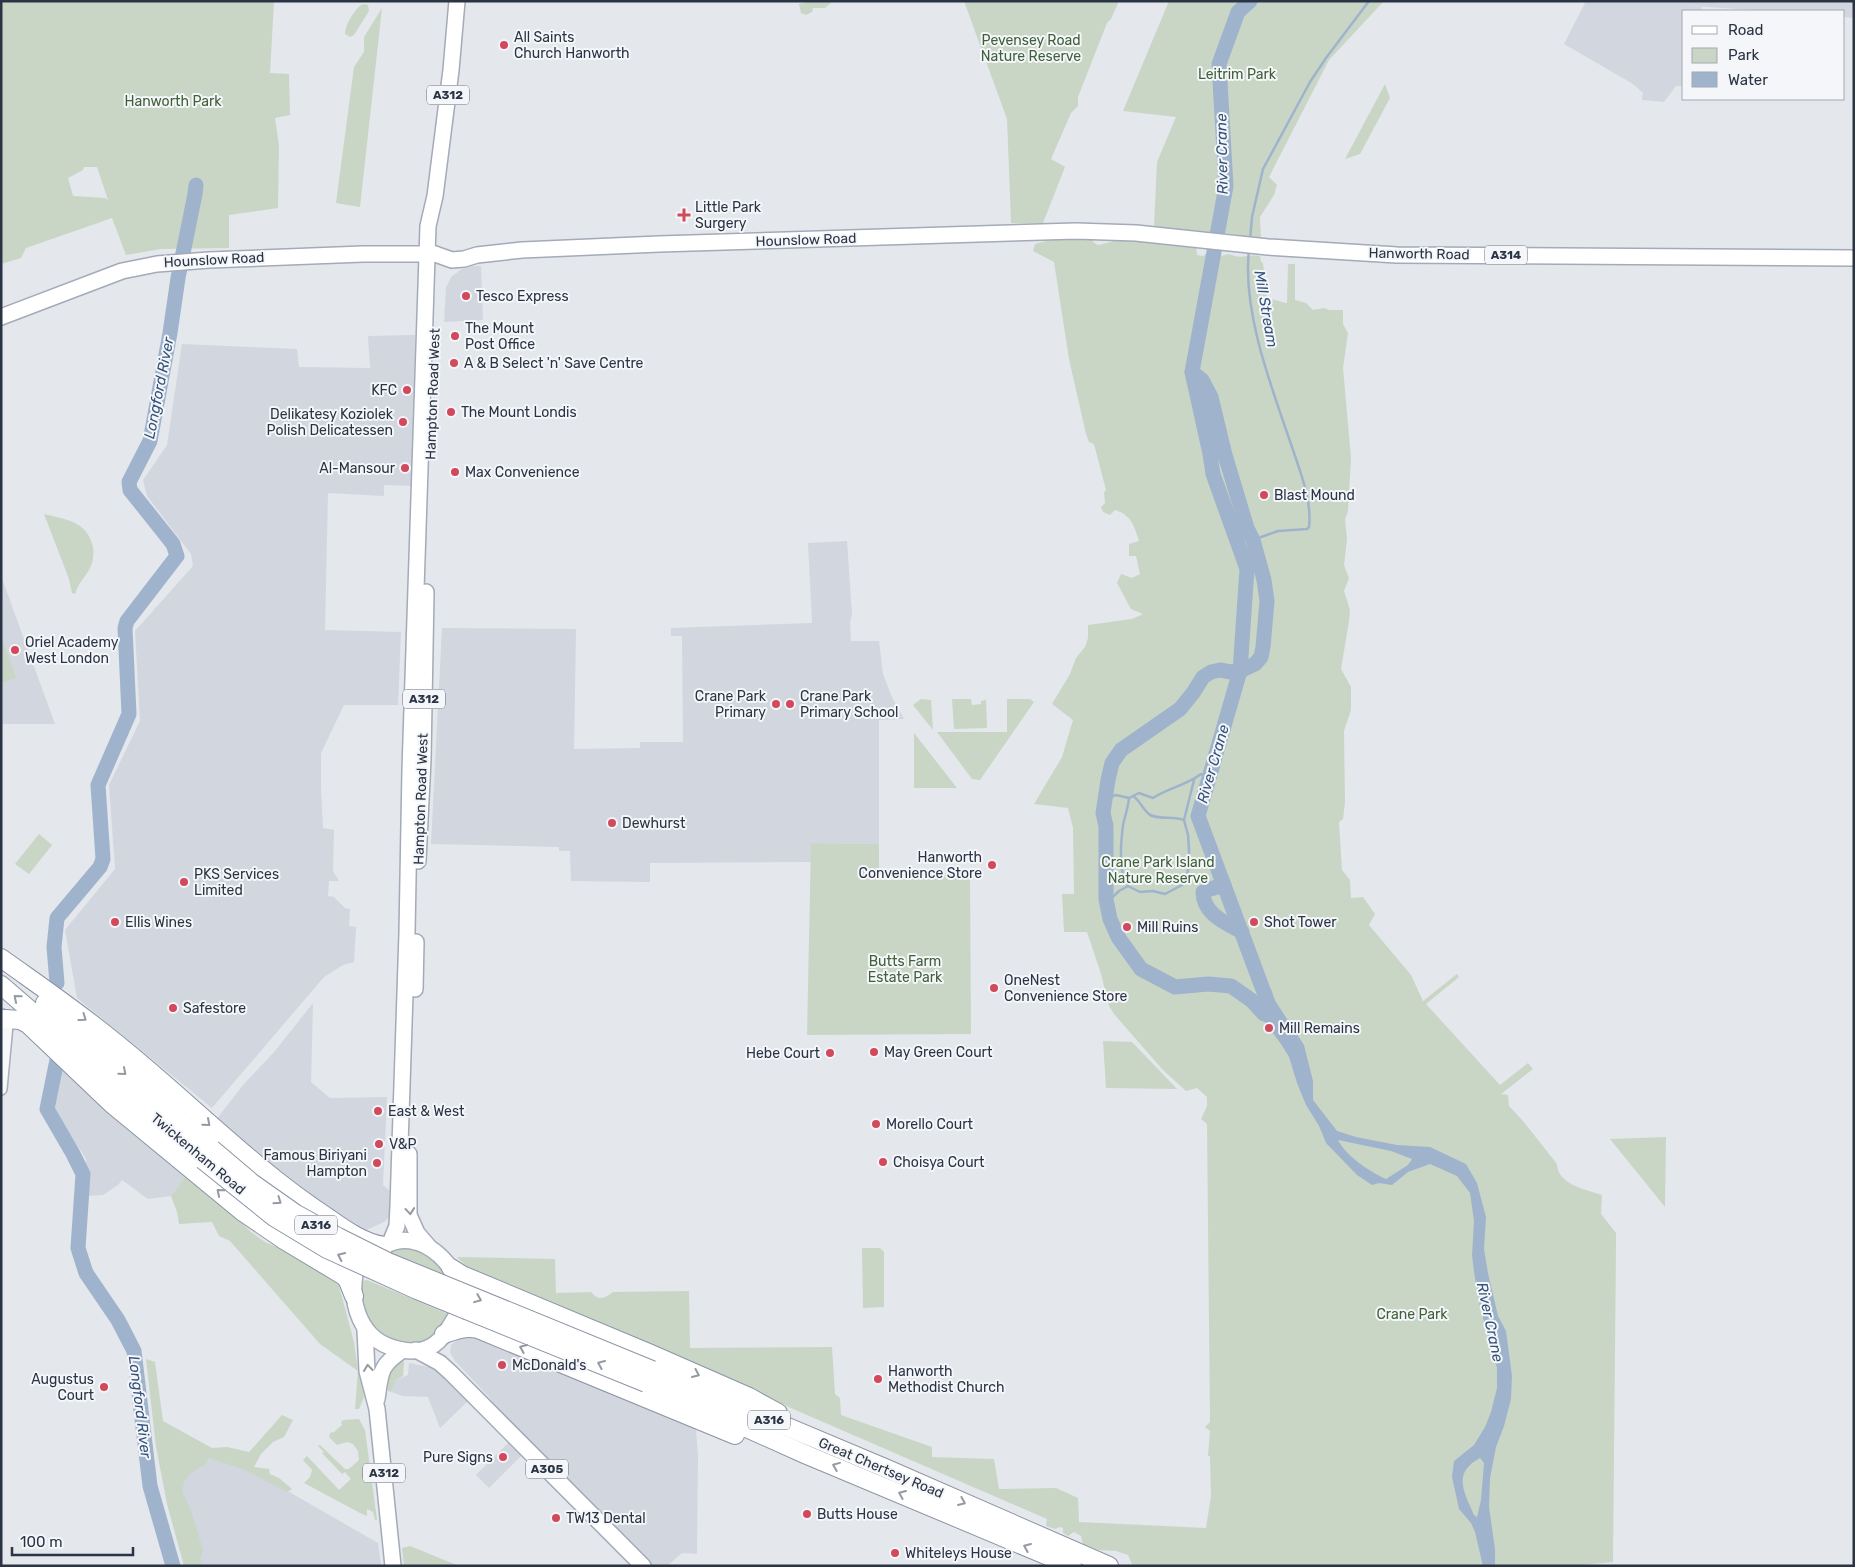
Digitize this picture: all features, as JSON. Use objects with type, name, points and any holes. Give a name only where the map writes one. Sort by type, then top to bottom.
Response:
[{"type":"highway","points":[[1,958],[117,1043],[260,1169],[302,1201],[345,1230],[376,1245],[387,1245]]},
{"type":"highway","name":"Twickenham Road","points":[[1,965],[204,1161]]},
{"type":"highway","name":"Twickenham Road","points":[[1,985],[204,1161],[274,1216],[327,1249],[418,1290],[649,1377]]},
{"type":"highway","points":[[3,1016],[28,1024],[112,1104],[204,1161],[264,1227],[308,1256],[339,1272],[348,1281],[354,1296]]},
{"type":"highway","name":"A316","points":[[204,1161],[252,1183],[338,1238],[388,1262],[649,1377]]},
{"type":"highway","points":[[455,1275],[462,1275],[652,1354],[749,1397],[886,1468]]},
{"type":"highway","points":[[443,1336],[458,1329],[470,1327],[478,1329],[755,1443],[807,1455]]},
{"type":"highway","name":"Great Chertsey Road","points":[[649,1377],[807,1455],[1072,1566]]},
{"type":"highway","name":"Great Chertsey Road","points":[[649,1377],[886,1468],[1109,1566]]},
{"type":"main road","name":"A312","points":[[431,254],[434,203],[451,70],[457,1]]},
{"type":"main road","name":"Hounslow Road","points":[[1,317],[122,271],[157,264],[195,260],[363,254],[431,254],[452,260],[522,250],[669,244],[1076,231],[1136,233]]},
{"type":"main road","name":"Hanworth Road","points":[[1136,233],[1249,245],[1403,255],[1854,258]]},
{"type":"main road","name":"Hampton Road West","points":[[387,1245],[397,1226],[398,1206],[431,254]]},
{"type":"main road","name":"Hampton Road West","points":[[429,1247],[417,1233],[410,1215],[409,1160],[423,759],[426,574],[435,317],[431,254]]},
{"type":"main road","points":[[387,1245],[404,1240],[418,1242],[441,1256],[455,1275]]},
{"type":"main road","points":[[355,1274],[354,1296],[356,1309],[365,1330],[378,1341],[409,1350],[426,1349],[443,1336],[456,1316]]},
{"type":"main road","name":"A312","points":[[365,1330],[367,1372],[376,1405],[393,1566]]},
{"type":"main road","name":"A305","points":[[443,1336],[444,1356],[451,1373]]},
{"type":"main road","name":"A312","points":[[376,1405],[384,1365],[409,1350]]},
{"type":"main road","name":"A305","points":[[409,1350],[440,1363],[451,1373],[643,1566]]},
{"type":"street","points":[[1,1089],[7,1025],[3,1016]]},
{"type":"shaded area","points":[[1586,1],[1854,1],[1854,18],[1845,17],[1845,10],[1753,10],[1692,6],[1702,7],[1701,10],[1682,10],[1682,86],[1676,86],[1664,102],[1642,100],[1643,93],[1633,84],[1564,44]]},
{"type":"shaded area","points":[[481,266],[483,320],[444,322],[446,288],[451,277],[462,269]]},
{"type":"shaded area","points":[[415,335],[413,486],[384,485],[384,496],[328,493],[325,630],[401,632],[398,705],[344,705],[321,753],[323,828],[334,830],[333,871],[339,881],[329,881],[328,896],[334,897],[345,908],[350,909],[349,926],[356,927],[354,962],[343,965],[324,977],[212,1108],[77,998],[65,930],[115,869],[109,785],[140,721],[135,631],[193,566],[191,554],[147,496],[143,480],[167,445],[182,344],[297,349],[299,367],[370,368],[368,336]]},
{"type":"shaded area","points":[[847,541],[852,614],[850,623],[851,641],[879,641],[883,674],[892,697],[904,719],[879,720],[879,844],[811,843],[811,862],[650,863],[650,882],[571,881],[570,851],[559,851],[559,847],[431,844],[442,628],[576,629],[574,749],[640,748],[640,742],[683,742],[682,636],[671,636],[671,628],[812,623],[808,543]]},
{"type":"shaded area","name":"Oriel Academy West London","points":[[1,576],[55,724],[1,724]]},
{"type":"shaded area","points":[[313,1003],[311,1082],[330,1098],[387,1097],[383,1185],[389,1190],[389,1217],[384,1222],[362,1232],[348,1224],[284,1173],[253,1153],[215,1121]]},
{"type":"shaded area","points":[[61,1063],[187,1174],[171,1196],[148,1199],[122,1180],[103,1195],[85,1196],[86,1159],[54,1108]]},
{"type":"shaded area","points":[[469,1334],[533,1359],[696,1429],[698,1456],[697,1554],[682,1553],[667,1566],[653,1566],[500,1413],[489,1397],[455,1361],[450,1352],[451,1345],[462,1336]]},
{"type":"shaded area","points":[[409,1363],[438,1369],[469,1400],[440,1428],[428,1397],[403,1396],[391,1392],[396,1380],[408,1375]]},
{"type":"shaded area","points":[[510,1441],[523,1454],[489,1488],[476,1475]]},
{"type":"shaded area","points":[[209,1455],[249,1469],[378,1543],[381,1566],[200,1566],[175,1488]]},
{"type":"green space","name":"Hanworth Park","points":[[1,1],[274,1],[270,73],[289,74],[290,115],[275,118],[279,146],[278,208],[229,215],[229,248],[161,249],[126,255],[112,218],[26,248],[21,258],[1,264]],"holes":[[[84,167],[97,167],[108,200],[105,198],[73,196],[68,178],[83,170]]]},
{"type":"green space","points":[[811,1],[831,1],[831,3],[825,8],[813,8],[812,12],[806,15],[801,13],[799,4]]},
{"type":"green space","name":"Pevensey Road Nature Reserve","points":[[964,1],[1119,1],[1111,19],[1107,23],[1078,97],[1078,106],[1071,113],[1051,159],[1065,167],[1043,223],[1011,223],[1007,119]]},
{"type":"green space","name":"Leitrim Park","points":[[1169,1],[1384,1],[1329,60],[1269,177],[1277,185],[1274,195],[1260,217],[1261,240],[1234,234],[1154,227],[1157,162],[1176,117],[1123,111]]},
{"type":"green space","points":[[363,4],[368,5],[369,11],[354,35],[350,37],[345,34],[347,26],[354,13]]},
{"type":"green space","points":[[382,8],[360,207],[336,203],[354,67],[364,52],[364,37]]},
{"type":"green space","points":[[1385,84],[1390,98],[1360,154],[1345,159]]},
{"type":"green space","name":"Crane Park","points":[[1069,237],[1091,238],[1094,243],[1099,245],[1114,241],[1133,241],[1196,247],[1197,255],[1203,256],[1206,254],[1216,257],[1229,254],[1237,257],[1260,256],[1263,263],[1267,298],[1286,303],[1288,264],[1295,264],[1295,300],[1306,303],[1313,310],[1324,308],[1343,310],[1343,324],[1348,333],[1343,368],[1351,458],[1348,511],[1345,520],[1347,539],[1344,565],[1349,578],[1344,591],[1350,610],[1341,669],[1351,687],[1351,710],[1344,731],[1345,802],[1343,819],[1339,822],[1342,870],[1350,880],[1351,898],[1363,897],[1375,914],[1369,925],[1411,975],[1423,1001],[1457,974],[1459,977],[1426,1004],[1500,1085],[1528,1063],[1533,1069],[1501,1094],[1508,1095],[1509,1106],[1557,1164],[1558,1171],[1562,1177],[1574,1185],[1602,1195],[1601,1214],[1616,1233],[1613,1562],[1571,1566],[1136,1566],[1132,1564],[1128,1555],[1116,1551],[1099,1550],[1083,1544],[1081,1536],[1074,1532],[1068,1536],[1063,1533],[1063,1528],[1055,1529],[1046,1526],[1047,1519],[468,1268],[457,1257],[555,1259],[556,1293],[591,1292],[596,1297],[601,1298],[613,1292],[689,1291],[690,1348],[832,1347],[835,1394],[840,1398],[841,1415],[932,1447],[932,1457],[994,1459],[999,1489],[1056,1488],[1078,1498],[1079,1522],[1206,1528],[1211,1496],[1210,1456],[1208,1456],[1210,1431],[1205,1427],[1210,1422],[1207,1124],[1201,1119],[1207,1106],[1207,1097],[1197,1088],[1186,1091],[1162,1069],[1114,1014],[1109,1006],[1087,932],[1064,932],[1062,894],[1074,894],[1073,828],[1068,808],[1034,804],[1062,757],[1073,720],[1052,704],[1070,674],[1076,658],[1085,647],[1088,638],[1088,625],[1132,619],[1143,614],[1131,609],[1117,583],[1121,574],[1132,578],[1140,574],[1136,556],[1129,556],[1129,544],[1139,541],[1133,525],[1125,515],[1115,510],[1110,515],[1103,512],[1101,507],[1105,503],[1104,492],[1106,490],[1094,444],[1089,442],[1086,434],[1069,359],[1054,262],[1033,251],[1035,244]]},
{"type":"green space","points":[[44,514],[75,523],[90,538],[93,547],[92,562],[75,594],[72,593],[69,579]]},
{"type":"green space","points":[[1,635],[16,678],[1,683]]},
{"type":"green space","points":[[921,699],[931,700],[933,730],[913,705]]},
{"type":"green space","points":[[952,699],[971,699],[972,705],[981,704],[981,701],[986,700],[987,728],[954,729]]},
{"type":"green space","points":[[1007,699],[1030,699],[1034,702],[980,780],[972,779],[937,732],[1007,732]]},
{"type":"green space","points":[[914,733],[957,788],[914,788]]},
{"type":"green space","points":[[39,834],[52,845],[29,874],[15,864]]},
{"type":"green space","name":"Butts Farm Estate Park","points":[[811,843],[879,844],[879,880],[901,880],[905,876],[913,874],[967,873],[970,876],[971,1034],[807,1035]]},
{"type":"green space","points":[[1103,1041],[1132,1042],[1177,1089],[1106,1088]]},
{"type":"green space","points":[[1666,1137],[1665,1207],[1610,1139]]},
{"type":"green space","points":[[187,1174],[224,1205],[251,1232],[265,1242],[288,1252],[330,1276],[339,1286],[354,1342],[358,1371],[320,1344],[230,1241],[219,1236],[212,1222],[179,1224],[171,1196]]},
{"type":"green space","points":[[407,1246],[435,1259],[445,1275],[388,1252],[396,1247]]},
{"type":"green space","points":[[862,1248],[880,1248],[884,1252],[884,1307],[863,1308]]},
{"type":"green space","points":[[367,1280],[448,1314],[437,1331],[426,1340],[411,1343],[393,1338],[377,1328],[366,1313],[363,1305],[361,1284],[362,1281]]},
{"type":"green space","points":[[146,1359],[155,1362],[163,1421],[212,1448],[227,1447],[249,1452],[282,1415],[293,1420],[284,1437],[273,1442],[261,1454],[254,1467],[269,1469],[270,1474],[279,1478],[292,1489],[287,1492],[243,1469],[209,1458],[205,1464],[190,1474],[184,1482],[182,1492],[190,1507],[203,1550],[200,1558],[202,1566],[184,1566],[167,1504],[156,1447]]},
{"type":"green space","points":[[404,1361],[403,1376],[396,1380],[391,1392],[388,1391],[392,1368],[399,1362]]},
{"type":"green space","points":[[358,1371],[361,1372],[364,1397],[359,1409],[355,1409]]},
{"type":"green space","points":[[359,1419],[365,1430],[377,1520],[375,1520],[373,1512],[367,1509],[367,1516],[304,1483],[310,1477],[312,1470],[303,1460],[307,1456],[339,1490],[351,1479],[345,1472],[342,1474],[322,1453],[324,1452],[318,1446],[320,1445],[345,1469],[349,1469],[359,1460],[358,1451],[353,1444],[347,1442],[337,1445],[329,1437],[330,1433],[342,1425],[341,1422],[343,1420]]},
{"type":"green space","points":[[410,1546],[459,1566],[404,1566],[402,1548]]},
{"type":"water","points":[[1271,989],[1274,999],[1304,1045],[1313,1081],[1313,1100],[1337,1131],[1356,1137],[1397,1145],[1430,1147],[1466,1164],[1477,1183],[1486,1217],[1484,1249],[1488,1273],[1498,1316],[1506,1331],[1512,1376],[1511,1399],[1496,1447],[1490,1478],[1489,1507],[1495,1549],[1495,1566],[1483,1566],[1475,1532],[1471,1523],[1459,1509],[1452,1477],[1454,1461],[1474,1445],[1485,1427],[1497,1388],[1497,1368],[1480,1307],[1474,1272],[1472,1255],[1474,1221],[1470,1193],[1457,1176],[1430,1164],[1408,1172],[1392,1185],[1379,1183],[1372,1185],[1357,1175],[1326,1143],[1319,1126],[1306,1105],[1289,1057],[1249,1001]],"holes":[[[1338,1140],[1391,1151],[1412,1159],[1408,1165],[1386,1179],[1359,1163]],[[1480,1458],[1484,1463],[1481,1500],[1477,1517],[1474,1515],[1464,1491],[1463,1477],[1471,1464]]]},
{"type":"waterway","name":"River Crane","points":[[1250,1],[1238,12],[1219,64],[1226,186],[1192,372],[1213,474],[1247,569],[1240,671],[1198,816],[1271,1011]]},
{"type":"waterway","name":"Mill Stream","points":[[1250,240],[1252,217],[1263,169],[1310,82],[1369,1]]},
{"type":"waterway","name":"Longford River","points":[[57,983],[54,947],[57,918],[100,867],[103,859],[98,785],[129,714],[125,628],[127,621],[177,556],[173,544],[130,490],[129,482],[150,441],[196,185]]},
{"type":"waterway","name":"Mill Stream","points":[[1249,250],[1248,277],[1257,335],[1274,394],[1304,483],[1309,515],[1309,527],[1307,529],[1278,531],[1253,540]]},
{"type":"waterway","points":[[1192,372],[1202,380],[1211,397],[1225,455],[1264,580],[1267,601],[1263,647],[1261,657],[1255,664],[1240,671],[1220,670],[1211,672],[1203,677],[1180,709],[1121,750],[1112,763],[1103,813],[1106,826],[1106,899],[1110,919],[1118,937],[1141,969],[1175,987],[1208,984],[1231,986],[1251,1000],[1264,1014]]},
{"type":"waterway","points":[[1105,799],[1116,795],[1129,798],[1139,793],[1153,798],[1201,774],[1205,776]]},
{"type":"waterway","points":[[1107,902],[1128,886],[1140,892],[1153,891],[1165,894],[1184,884],[1189,867],[1188,835],[1184,820],[1194,780]]},
{"type":"waterway","points":[[1133,796],[1152,816],[1184,820]]},
{"type":"waterway","points":[[1128,886],[1121,866],[1121,848],[1123,825],[1129,798]]},
{"type":"waterway","name":"River Crane","points":[[1224,885],[1203,892],[1204,900],[1216,917],[1242,932]]},
{"type":"waterway","name":"Longford River","points":[[57,1060],[47,1109],[83,1174],[78,1248],[86,1273],[118,1320],[134,1351],[150,1486],[173,1566]]},
{"type":"place","name":"All Saints Church Hanworth","points":[[504,45]]},
{"type":"place","name":"Little Park Surgery","points":[[684,215]]},
{"type":"place","name":"Tesco Express","points":[[466,296]]},
{"type":"place","name":"The Mount Post Office","points":[[455,336]]},
{"type":"place","name":"A & B Select 'n' Save Centre","points":[[454,363]]},
{"type":"place","name":"KFC","points":[[407,390]]},
{"type":"place","name":"The Mount Londis","points":[[451,412]]},
{"type":"place","name":"Delikatesy Koziolek Polish Delicatessen","points":[[403,422]]},
{"type":"place","name":"Al-Mansour","points":[[405,468]]},
{"type":"place","name":"Max Convenience","points":[[455,472]]},
{"type":"place","name":"Blast Mound","points":[[1264,495]]},
{"type":"place","name":"Oriel Academy West London","points":[[15,650]]},
{"type":"place","name":"Crane Park Primary","points":[[776,704]]},
{"type":"place","name":"Crane Park Primary School","points":[[790,704]]},
{"type":"place","name":"Dewhurst","points":[[612,823]]},
{"type":"place","name":"Hanworth Convenience Store","points":[[992,865]]},
{"type":"place","name":"PKS Services Limited","points":[[184,882]]},
{"type":"place","name":"Ellis Wines","points":[[115,922]]},
{"type":"place","name":"Shot Tower","points":[[1254,922]]},
{"type":"place","name":"Mill Ruins","points":[[1127,927]]},
{"type":"place","name":"OneNest Convenience Store","points":[[994,988]]},
{"type":"place","name":"Safestore","points":[[173,1008]]},
{"type":"place","name":"Mill Remains","points":[[1269,1028]]},
{"type":"place","name":"May Green Court","points":[[874,1052]]},
{"type":"place","name":"Hebe Court","points":[[830,1053]]},
{"type":"place","name":"East & West","points":[[378,1111]]},
{"type":"place","name":"Morello Court","points":[[876,1124]]},
{"type":"place","name":"V&P","points":[[379,1144]]},
{"type":"place","name":"Choisya Court","points":[[883,1162]]},
{"type":"place","name":"Famous Biriyani Hampton","points":[[377,1163]]},
{"type":"place","name":"McDonald's","points":[[502,1365]]},
{"type":"place","name":"Hanworth Methodist Church","points":[[878,1379]]},
{"type":"place","name":"Augustus Court","points":[[104,1387]]},
{"type":"place","name":"Pure Signs","points":[[503,1457]]},
{"type":"place","name":"Butts House","points":[[807,1514]]},
{"type":"place","name":"TW13 Dental","points":[[556,1518]]},
{"type":"place","name":"Whiteleys House","points":[[895,1553]]},
{"type":"park label","name":"Crane Park Island Nature Reserve","points":[[1158,870]]}]
